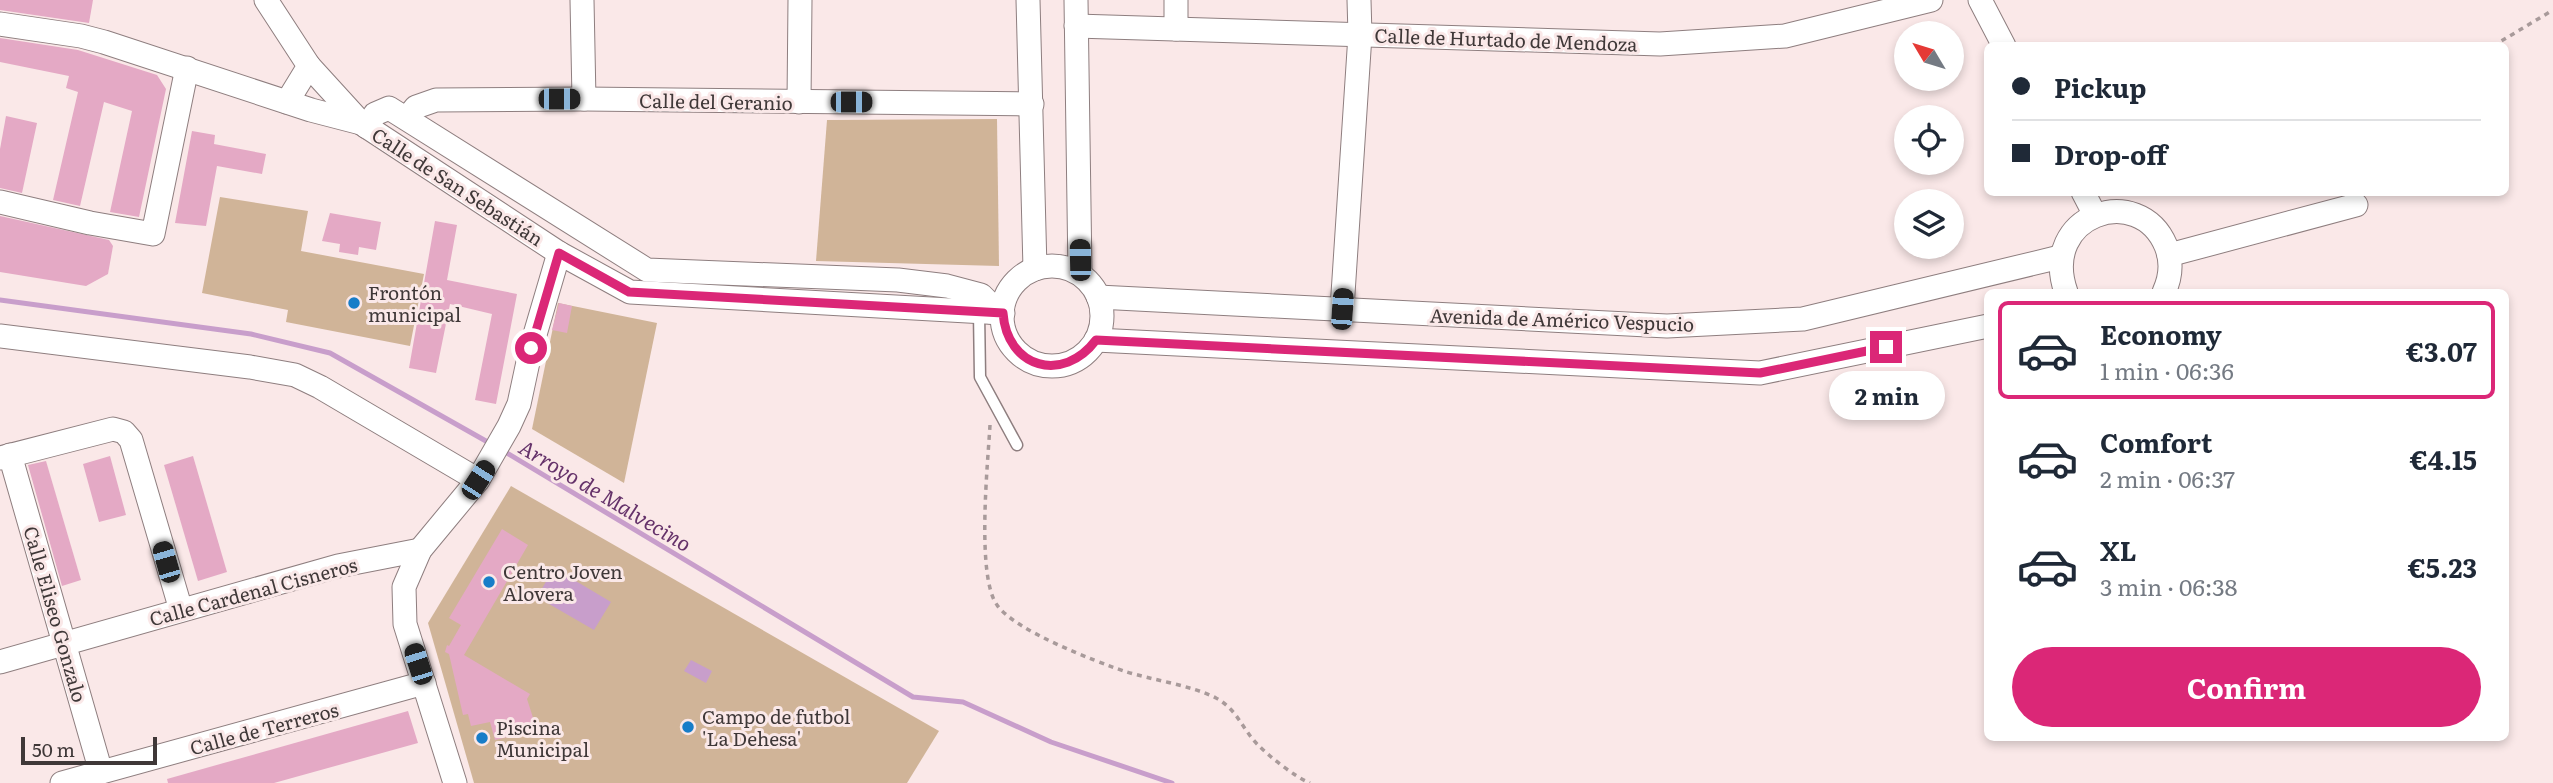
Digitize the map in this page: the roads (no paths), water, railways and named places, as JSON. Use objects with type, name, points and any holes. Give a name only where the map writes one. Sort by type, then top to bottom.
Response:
[{"type":"street","points":[[582,0],[584,99]]},
{"type":"street","points":[[799,102],[800,0]]},
{"type":"street","points":[[1028,0],[1035,269]]},
{"type":"street","points":[[1076,0],[1080,274]]},
{"type":"street","points":[[1176,0],[1176,29]]},
{"type":"street","points":[[1342,309],[1360,35],[1359,0]]},
{"type":"street","name":"Calle de Hurtado de Mendoza","points":[[1076,26],[1660,44],[1785,36],[1931,0]]},
{"type":"street","points":[[1980,0],[2002,42]]},
{"type":"street","points":[[270,1],[309,66],[364,125],[375,114],[389,108],[647,270],[898,280],[947,286],[981,295],[988,302],[991,312],[1004,328],[1010,342],[1025,357],[1046,366],[1075,361],[1087,352],[1096,340],[1102,311],[1091,284],[1080,274],[1058,266],[1035,269],[1023,276],[1006,299],[991,312]]},
{"type":"street","name":"Calle de San Sebastián","points":[[0,24],[81,36],[364,125],[559,253],[629,292],[991,312]]},
{"type":"street","points":[[287,102],[309,66]]},
{"type":"street","points":[[0,202],[90,223],[153,234],[187,68]]},
{"type":"street","name":"Calle del Geranio","points":[[407,118],[416,107],[436,100],[1032,104]]},
{"type":"street","points":[[2085,196],[2095,215]]},
{"type":"street","points":[[2169,255],[2356,205]]},
{"type":"street","points":[[2065,289],[2060,276],[2060,257],[2067,239],[2079,225],[2095,215],[2114,211],[2141,218],[2150,223],[2162,237],[2169,255],[2170,272],[2165,289]]},
{"type":"street","points":[[455,783],[405,624],[404,587],[420,550],[483,472],[509,426],[519,404],[531,348],[559,253]]},
{"type":"street","name":"Avenida de Américo Vespucio","points":[[1098,297],[1667,326],[1803,319],[2060,257]]},
{"type":"street","points":[[1096,340],[1760,373],[1984,327]]},
{"type":"street","points":[[0,336],[295,375],[483,472]]},
{"type":"street","points":[[5,457],[113,429],[124,432],[131,440],[181,610]]},
{"type":"street","name":"Calle Eliseo Gonzalo","points":[[5,457],[65,643],[101,772]]},
{"type":"street","name":"Calle Cardenal Cisneros","points":[[0,662],[338,566],[420,550]]},
{"type":"street","name":"Calle de Terreros","points":[[62,783],[424,684]]},
{"type":"lane","points":[[991,312],[980,377],[1017,445]]},
{"type":"waterway","name":"Arroyo de Malvecino","points":[[0,300],[251,334],[330,353],[493,445]]},
{"type":"waterway","name":"Arroyo de Malvecino","points":[[502,450],[913,697],[963,702],[1051,742],[1172,783]]},
{"type":"place","name":"Frontón municipal","points":[[354,303]]},
{"type":"place","name":"Centro Joven Alovera","points":[[489,582]]},
{"type":"place","name":"Campo de futbol 'La Dehesa'","points":[[688,727]]},
{"type":"place","name":"Piscina Municipal","points":[[482,738]]}]
